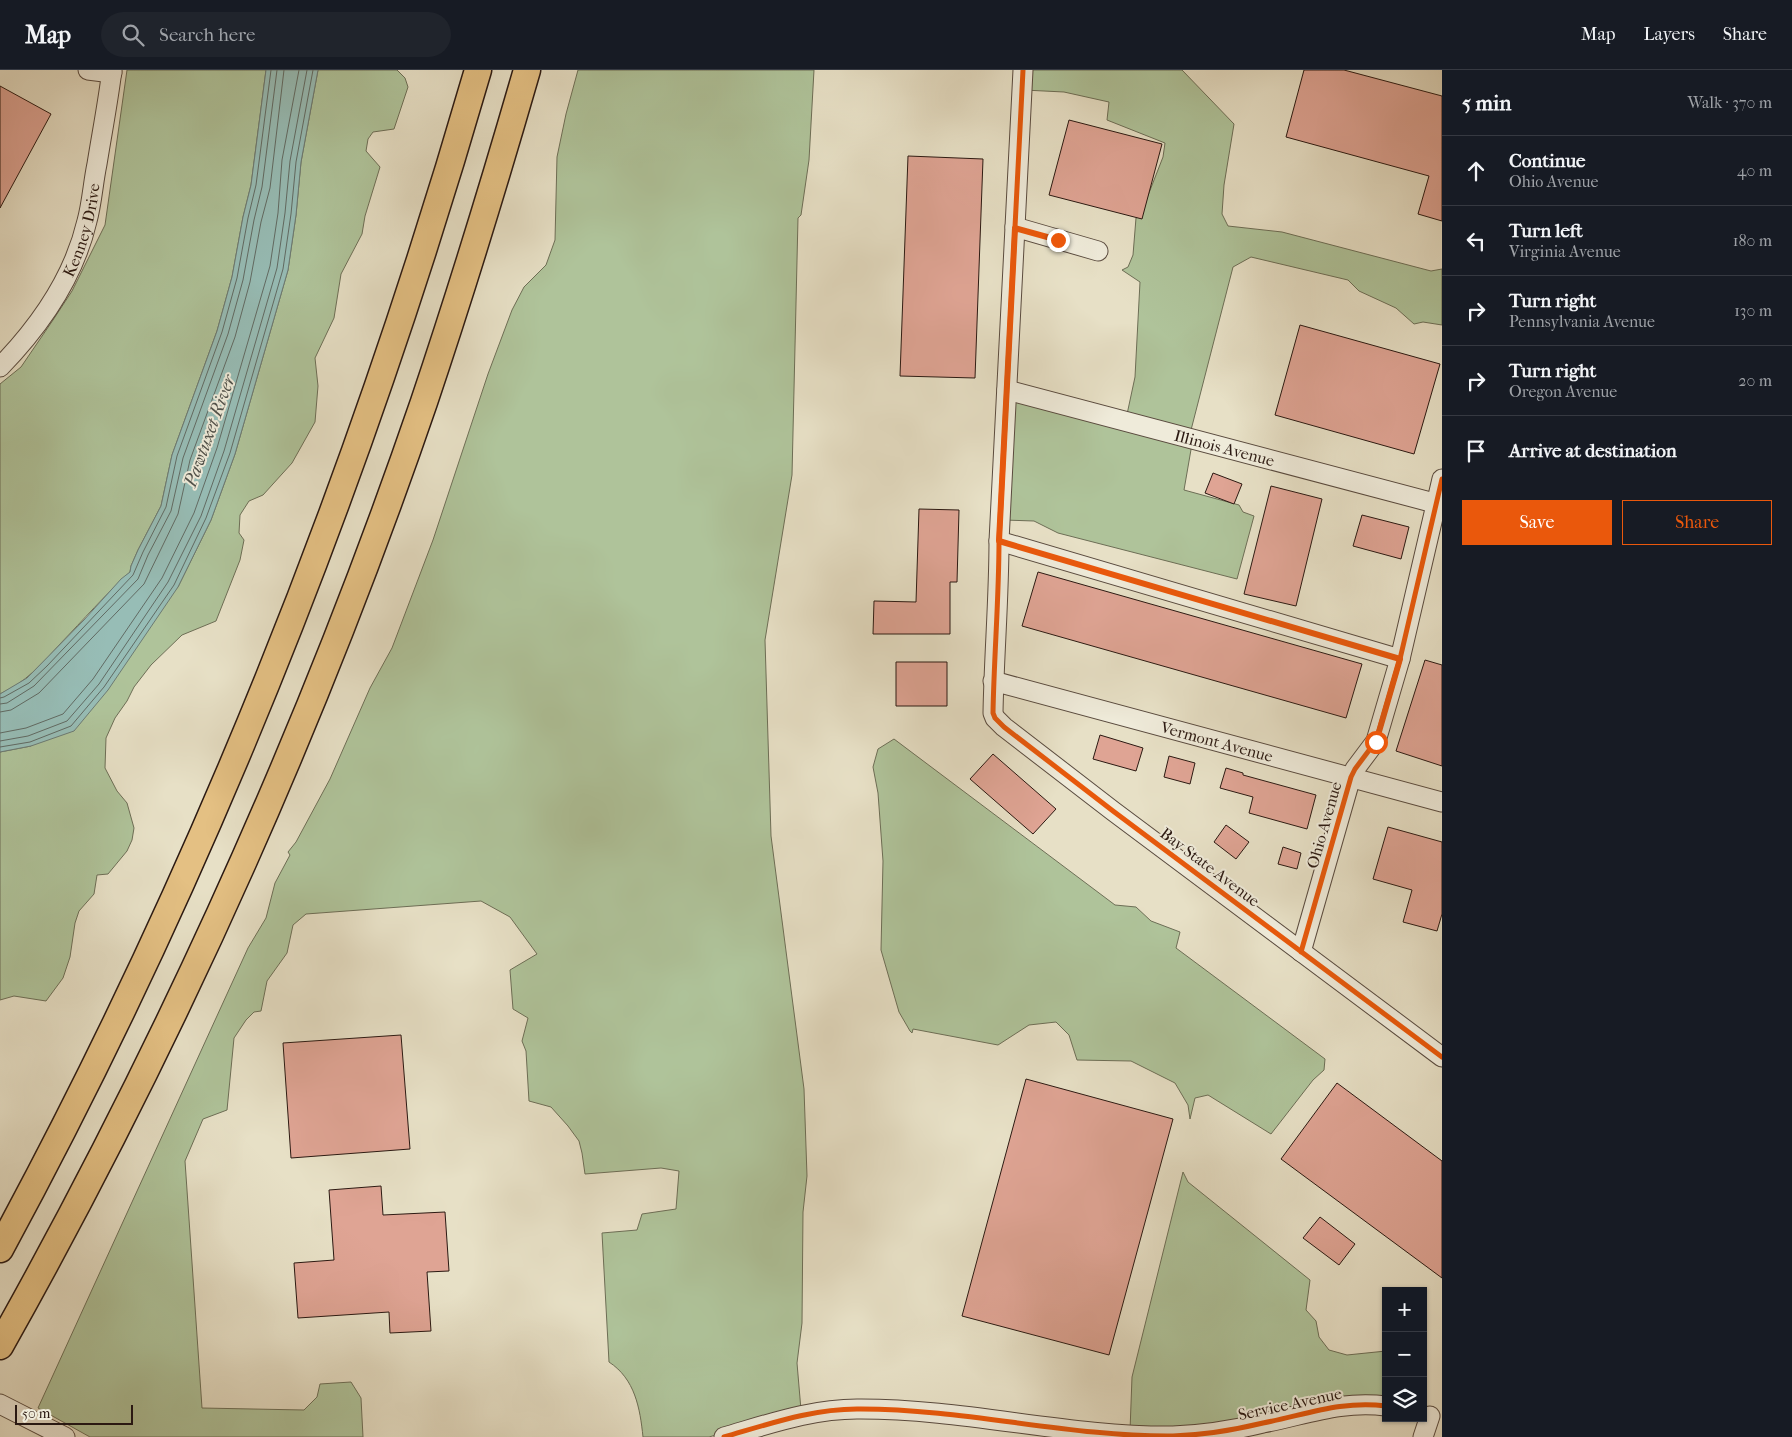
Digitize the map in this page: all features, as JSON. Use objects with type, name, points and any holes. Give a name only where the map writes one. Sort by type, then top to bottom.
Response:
[{"type":"highway","points":[[0,1249],[85,1086],[139,974],[229,773],[273,668],[315,561],[377,391],[429,234],[478,70]]},
{"type":"highway","points":[[0,1346],[82,1194],[156,1049],[230,889],[291,749],[345,617],[423,403],[478,234],[527,70]]},
{"type":"street","points":[[88,70],[112,72]]},
{"type":"street","name":"Bay State Avenue","points":[[1023,70],[999,541],[993,681],[993,713],[995,718],[1004,727],[1442,1057]]},
{"type":"street","name":"Kenney Drive","points":[[0,367],[18,348],[42,317],[60,287],[75,256],[87,222],[112,72]]},
{"type":"street","points":[[1015,228],[1098,251]]},
{"type":"street","name":"Illinois Avenue","points":[[1007,390],[1439,504]]},
{"type":"street","name":"Ohio Avenue","points":[[1301,952],[1351,777],[1376,742],[1400,659],[1439,504],[1442,479]]},
{"type":"street","points":[[999,541],[1400,659]]},
{"type":"street","name":"Vermont Avenue","points":[[993,681],[1442,802]]},
{"type":"street","name":"Service Avenue","points":[[724,1437],[808,1414],[860,1408],[961,1416],[1064,1431],[1175,1436],[1263,1424],[1330,1407],[1352,1404],[1382,1406]]},
{"type":"street","points":[[6,1407],[65,1437]]},
{"type":"street","points":[[1423,1437],[1432,1417]]},
{"type":"green space","points":[[127,70],[266,70],[251,185],[232,277],[217,331],[172,455],[161,506],[138,550],[130,572],[103,598],[47,659],[9,690],[0,694],[0,384],[21,367],[53,320],[72,291],[105,225]]},
{"type":"green space","points":[[318,70],[397,70],[405,78],[408,87],[394,129],[373,132],[368,139],[366,151],[380,167],[365,216],[362,234],[341,274],[334,318],[315,358],[318,386],[315,422],[292,463],[263,495],[249,501],[240,515],[239,533],[244,540],[240,560],[216,621],[182,635],[151,665],[134,687],[115,718],[106,738],[105,768],[117,791],[127,803],[134,828],[132,840],[127,851],[108,874],[97,875],[94,894],[79,911],[75,923],[70,957],[63,978],[46,1001],[14,996],[0,1000],[0,752],[31,746],[178,587],[211,520],[235,454],[288,270],[301,162]]},
{"type":"green space","points":[[578,70],[814,70],[809,160],[801,215],[798,218],[792,475],[765,640],[771,836],[804,1089],[807,1176],[803,1212],[802,1323],[797,1363],[801,1410],[709,1437],[643,1437],[635,1395],[625,1377],[609,1362],[602,1233],[637,1230],[642,1214],[676,1209],[679,1171],[661,1168],[585,1174],[579,1141],[568,1126],[551,1107],[529,1101],[526,1051],[522,1041],[528,1018],[513,1009],[510,970],[537,954],[510,917],[481,901],[306,914],[293,925],[287,953],[267,981],[261,1011],[254,1012],[246,1020],[234,1038],[227,1110],[203,1119],[185,1161],[202,1408],[304,1410],[317,1397],[320,1384],[351,1382],[361,1398],[363,1437],[90,1437],[38,1408],[248,948],[266,918],[275,883],[290,855],[288,852],[296,842],[330,779],[370,688],[392,648],[433,540],[488,374],[512,310],[524,287],[546,265],[555,240],[557,157]]},
{"type":"green space","points":[[1023,70],[1182,70],[1234,124],[1224,185],[1222,214],[1228,226],[1282,232],[1431,271],[1442,269],[1442,325],[1423,322],[1414,324],[1396,308],[1359,291],[1348,280],[1251,257],[1233,267],[1191,430],[1193,438],[1184,490],[1239,505],[1243,512],[1254,516],[1237,579],[1058,533],[1034,521],[1004,520],[1008,393],[1126,419],[1135,377],[1140,282],[1122,270],[1128,267],[1133,255],[1136,218],[1140,216],[1163,157],[1165,143],[1107,120],[1109,102],[1064,92],[1024,90]]},
{"type":"green space","points":[[894,739],[1115,905],[1136,907],[1151,921],[1180,932],[1176,948],[1325,1059],[1324,1070],[1313,1080],[1271,1134],[1208,1095],[1195,1098],[1190,1119],[1188,1105],[1175,1083],[1131,1061],[1077,1060],[1069,1035],[1056,1022],[1029,1025],[998,1045],[913,1029],[912,1033],[910,1031],[899,1012],[881,950],[883,861],[878,793],[873,767],[878,749]]},
{"type":"green space","points":[[1183,1172],[1188,1182],[1310,1280],[1306,1310],[1316,1321],[1319,1337],[1329,1350],[1347,1355],[1382,1351],[1382,1406],[1224,1428],[1130,1431],[1132,1377]]},
{"type":"water","name":"Pawtuxet River","points":[[266,70],[318,70],[301,162],[288,270],[235,454],[211,520],[178,587],[108,690],[74,731],[31,746],[0,752],[0,694],[27,678],[121,579],[130,572],[138,550],[161,506],[172,455],[217,331],[232,277],[251,185]]},
{"type":"building","points":[[1304,70],[1344,70],[1442,96],[1442,221],[1418,214],[1429,176],[1286,137]]},
{"type":"building","points":[[0,86],[51,114],[0,208]]},
{"type":"building","points":[[1069,120],[1162,144],[1142,219],[1049,195]]},
{"type":"building","points":[[908,156],[983,159],[975,378],[900,376]]},
{"type":"building","points":[[1300,325],[1440,364],[1414,454],[1275,415]]},
{"type":"building","points":[[1213,473],[1242,484],[1234,504],[1205,493]]},
{"type":"building","points":[[1271,486],[1322,499],[1296,606],[1244,594]]},
{"type":"building","points":[[919,509],[959,510],[957,582],[950,582],[950,634],[873,634],[874,601],[916,602]]},
{"type":"building","points":[[1362,515],[1409,527],[1401,559],[1353,546]]},
{"type":"building","points":[[1038,572],[1362,664],[1346,718],[1022,626]]},
{"type":"building","points":[[1425,660],[1442,665],[1442,766],[1396,751]]},
{"type":"building","points":[[896,662],[947,662],[947,706],[896,706]]},
{"type":"building","points":[[1100,735],[1143,748],[1136,771],[1093,759]]},
{"type":"building","points":[[993,754],[1056,809],[1033,834],[970,779]]},
{"type":"building","points":[[1169,756],[1195,763],[1190,784],[1164,777]]},
{"type":"building","points":[[1226,768],[1243,773],[1243,775],[1316,795],[1307,829],[1249,813],[1253,797],[1220,788]]},
{"type":"building","points":[[1226,825],[1249,842],[1236,859],[1214,842]]},
{"type":"building","points":[[1388,827],[1442,842],[1442,914],[1437,931],[1403,922],[1412,890],[1373,879]]},
{"type":"building","points":[[1283,847],[1301,853],[1297,869],[1278,864]]},
{"type":"building","points":[[401,1035],[410,1149],[291,1158],[283,1043]]},
{"type":"building","points":[[1026,1079],[1173,1119],[1109,1355],[962,1316]]},
{"type":"building","points":[[1337,1083],[1442,1161],[1442,1278],[1281,1159]]},
{"type":"building","points":[[381,1186],[383,1215],[445,1212],[449,1271],[427,1272],[431,1331],[390,1333],[389,1312],[298,1318],[294,1263],[334,1260],[329,1190]]},
{"type":"building","points":[[1320,1217],[1355,1244],[1339,1265],[1303,1238]]},
{"type":"cycle path","points":[[1023,70],[999,541],[993,713],[995,718],[1113,811],[1442,1057]]},
{"type":"cycle path","points":[[1301,952],[1351,777],[1376,741],[1400,659],[1442,479]]},
{"type":"cycle path","points":[[724,1437],[775,1422],[843,1409],[939,1413],[1095,1432],[1173,1436],[1230,1430],[1324,1409],[1354,1405],[1382,1406]]},
{"type":"route","points":[[1058,240],[1015,228],[999,541],[1400,659],[1376,742]]}]
